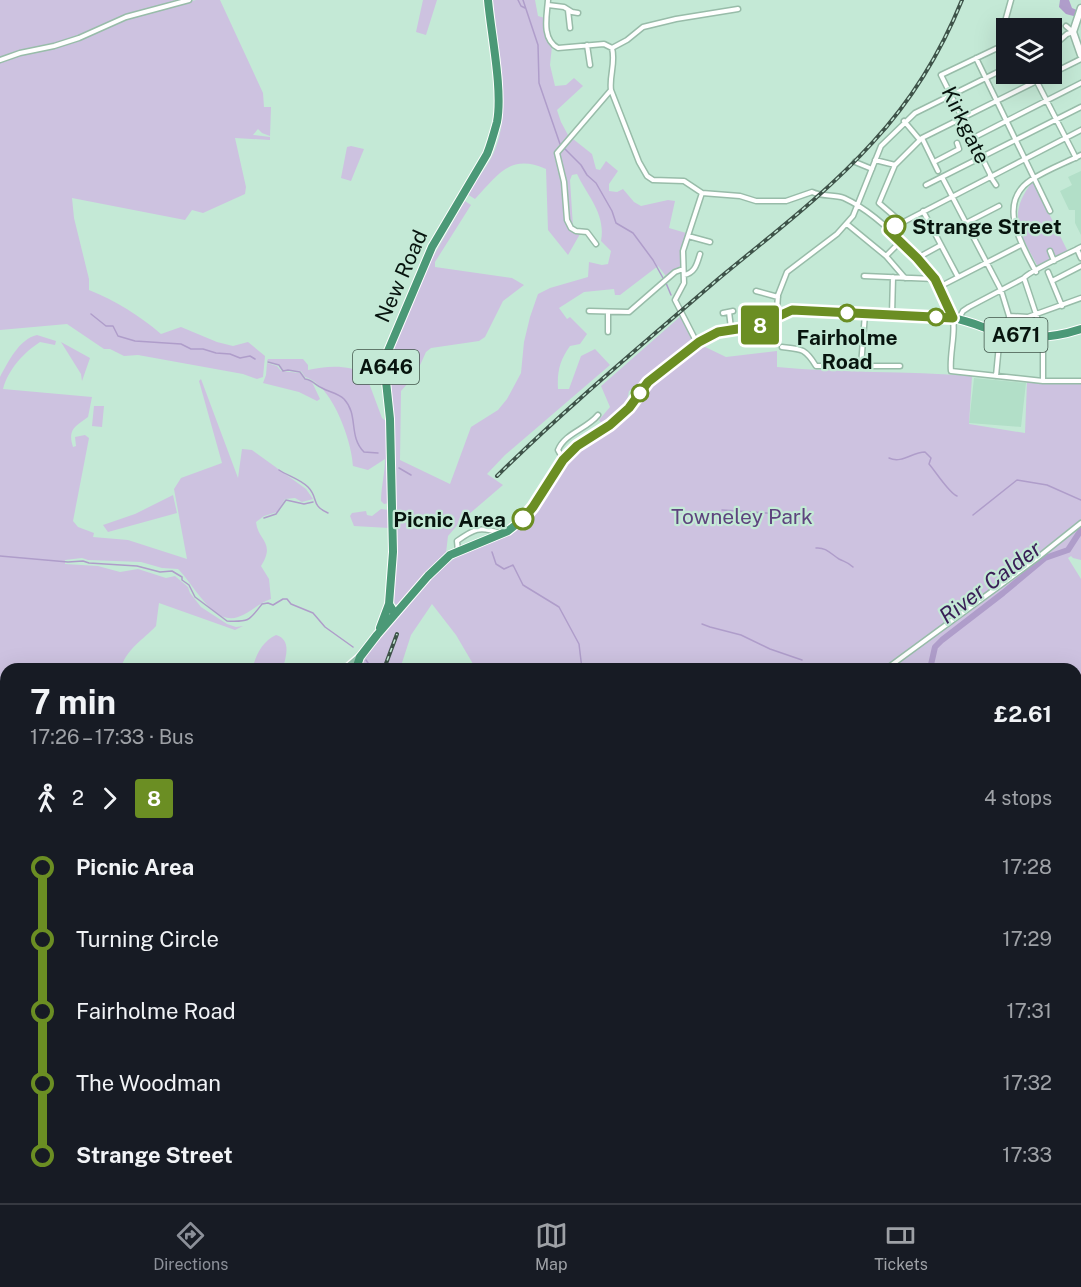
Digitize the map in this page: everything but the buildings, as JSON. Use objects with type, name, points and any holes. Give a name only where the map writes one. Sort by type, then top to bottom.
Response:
[{"type":"highway","name":"New Road","points":[[377,635],[389,604],[393,552],[390,419],[385,372],[388,351],[432,248],[487,154],[492,139],[497,121],[498,101],[488,0]]},
{"type":"highway","name":"A671","points":[[395,614],[450,555],[508,531],[528,513],[563,460],[577,446],[610,425],[629,408],[648,382],[699,342],[718,332],[757,326],[792,310],[956,318],[1004,334],[1056,336],[1081,329]]},
{"type":"highway","points":[[358,663],[360,657],[395,614],[389,604]]},
{"type":"main road","points":[[353,663],[360,657]]},
{"type":"street","points":[[0,60],[80,38],[126,17],[189,0]]},
{"type":"street","points":[[1006,18],[1011,0]]},
{"type":"street","points":[[578,13],[548,2],[547,33],[552,45],[558,48],[604,44],[612,48]]},
{"type":"street","points":[[1073,32],[1081,8]]},
{"type":"street","points":[[568,9],[570,28]]},
{"type":"street","points":[[612,48],[643,27],[738,9]]},
{"type":"street","points":[[1062,68],[1081,57],[1073,32],[1066,26]]},
{"type":"street","points":[[1062,38],[1073,32]]},
{"type":"street","points":[[587,45],[590,65]]},
{"type":"street","points":[[612,48],[614,60],[611,90],[647,176],[653,180],[684,181],[702,193],[740,196],[756,201],[786,201],[812,192],[817,195],[842,197],[858,206],[888,230],[935,279],[956,318],[951,368],[954,373],[1043,381],[1081,381]]},
{"type":"street","points":[[996,49],[976,58],[1050,211]]},
{"type":"street","name":"Kirkgate","points":[[976,58],[941,75],[996,185]]},
{"type":"street","points":[[777,310],[778,297],[787,273],[847,224],[858,206],[881,146],[904,121],[915,112],[996,74]]},
{"type":"street","points":[[973,138],[1081,83]]},
{"type":"street","points":[[902,222],[879,204],[894,165],[921,139],[1033,84]]},
{"type":"street","points":[[1038,84],[1076,158]]},
{"type":"street","points":[[596,244],[587,232],[571,228],[567,220],[564,182],[557,153],[611,90]]},
{"type":"street","points":[[926,185],[1081,107]]},
{"type":"street","points":[[904,121],[921,139],[938,171]]},
{"type":"street","points":[[888,230],[1081,130]]},
{"type":"street","points":[[934,162],[959,149],[957,143]]},
{"type":"street","points":[[1036,272],[1016,232],[1015,205],[1020,191],[1034,178],[1081,155]]},
{"type":"street","points":[[875,160],[894,165]]},
{"type":"street","points":[[855,162],[872,169]]},
{"type":"street","points":[[942,177],[1001,290],[1009,316],[996,376]]},
{"type":"street","points":[[699,342],[695,339],[675,300],[684,283],[682,251],[702,193]]},
{"type":"street","points":[[966,223],[999,206]]},
{"type":"street","points":[[923,211],[958,277]]},
{"type":"street","points":[[847,224],[886,256],[905,278]]},
{"type":"street","points":[[688,236],[710,242]]},
{"type":"street","points":[[886,256],[900,242]]},
{"type":"street","points":[[921,256],[941,245]]},
{"type":"street","points":[[939,287],[1021,245]]},
{"type":"street","points":[[956,318],[963,311],[1024,278],[1027,274],[1036,272],[1079,248],[1081,258]]},
{"type":"street","points":[[1050,251],[1054,261]]},
{"type":"street","points":[[684,275],[694,270],[700,254]]},
{"type":"street","points":[[1052,281],[1081,266]]},
{"type":"street","points":[[589,311],[628,312],[675,272],[683,269]]},
{"type":"street","points":[[1048,272],[1062,306]]},
{"type":"street","points":[[864,276],[935,279]]},
{"type":"street","points":[[892,315],[893,277]]},
{"type":"street","points":[[1024,278],[1043,334],[1043,381]]},
{"type":"street","points":[[756,291],[778,297]]},
{"type":"street","points":[[1009,316],[1028,317],[1081,298]]},
{"type":"street","points":[[723,313],[731,312],[732,329]]},
{"type":"street","points":[[608,313],[608,332]]},
{"type":"street","points":[[861,366],[865,314]]},
{"type":"street","points":[[782,347],[802,349],[809,354],[816,366],[900,366]]},
{"type":"street","points":[[563,460],[558,450],[559,446],[574,433],[594,421],[598,415]]},
{"type":"street","points":[[894,663],[1081,523]]},
{"type":"street","points":[[458,551],[457,541],[472,530],[491,530],[500,533]]},
{"type":"shaded area","points":[[1060,0],[1069,0],[1072,8],[1081,12],[1081,18],[1066,14],[1059,7]]},
{"type":"shaded area","points":[[1081,171],[1081,235],[1075,223],[1075,210],[1069,210],[1060,191],[1072,185],[1068,177]]},
{"type":"shaded area","points":[[974,378],[1026,383],[1021,427],[969,423]]},
{"type":"green space","points":[[0,0],[174,0],[175,5],[196,0],[220,0],[263,93],[264,107],[271,107],[270,136],[258,129],[253,135],[270,137],[270,140],[235,138],[246,187],[245,194],[203,213],[192,210],[185,220],[72,198],[74,218],[89,279],[89,290],[127,309],[161,334],[181,327],[233,346],[248,342],[265,356],[263,377],[257,379],[243,374],[138,355],[124,356],[110,349],[104,349],[67,324],[0,330],[0,62],[20,55],[20,50],[0,57]]},
{"type":"green space","points":[[423,0],[437,0],[426,35],[416,32]]},
{"type":"green space","points":[[493,0],[535,0],[538,16],[545,18],[545,32],[552,46],[550,65],[555,86],[566,85],[574,78],[583,86],[557,110],[561,122],[568,135],[592,154],[596,169],[600,170],[606,161],[618,171],[609,184],[609,191],[617,192],[623,189],[634,202],[641,206],[668,200],[675,201],[669,228],[686,233],[680,266],[666,276],[658,266],[620,295],[615,295],[614,289],[584,292],[559,308],[567,319],[570,317],[587,334],[580,344],[570,346],[564,356],[559,371],[558,389],[569,389],[581,356],[595,349],[610,365],[505,455],[487,474],[503,485],[461,521],[448,536],[446,553],[399,605],[395,604],[393,597],[396,563],[394,430],[390,367],[396,343],[429,264],[465,201],[471,205],[435,262],[435,267],[512,278],[524,285],[503,301],[485,337],[479,341],[431,348],[426,352],[416,374],[401,391],[400,460],[450,484],[471,427],[498,410],[507,399],[521,373],[524,342],[538,294],[550,288],[588,277],[589,262],[608,264],[611,251],[601,241],[599,214],[577,174],[572,175],[570,180],[573,227],[580,234],[568,255],[548,230],[546,169],[534,165],[514,165],[498,175],[475,199],[467,194],[490,159],[501,130],[502,74]]},
{"type":"green space","points":[[347,147],[364,149],[351,181],[341,178]]},
{"type":"green space","points":[[1033,181],[1068,252],[1038,267],[1021,234],[1018,214],[1025,193]]},
{"type":"green space","points":[[682,315],[693,339],[639,386],[629,391],[627,401],[603,425],[599,420],[610,407],[601,386]]},
{"type":"green space","points":[[37,335],[56,341],[55,345],[40,342],[28,351],[12,369],[3,389],[92,397],[88,417],[74,429],[71,441],[73,447],[76,446],[75,437],[85,435],[89,438],[73,521],[78,527],[94,533],[93,537],[128,540],[187,559],[174,489],[181,478],[222,463],[199,381],[201,379],[238,478],[242,449],[252,450],[306,489],[313,499],[302,502],[295,498],[285,499],[277,512],[264,516],[256,522],[267,547],[261,566],[269,579],[271,599],[238,617],[229,618],[212,609],[178,569],[162,568],[141,562],[82,558],[65,560],[65,564],[98,566],[120,572],[138,569],[166,578],[175,576],[188,587],[201,607],[227,624],[236,627],[243,626],[235,630],[159,603],[156,626],[131,650],[123,663],[0,663],[0,377],[19,346]]},
{"type":"green space","points":[[61,342],[90,358],[82,381],[81,374]]},
{"type":"green space","name":"Towneley Park","points":[[701,345],[726,357],[777,351],[777,367],[972,376],[969,424],[1025,433],[1027,382],[1081,383],[1081,560],[1071,556],[1068,558],[1081,579],[1081,663],[472,663],[456,635],[432,604],[411,635],[402,663],[362,663],[392,620],[440,570],[469,549],[506,534],[526,522],[540,506],[577,452],[629,413],[647,389],[668,369]]},
{"type":"green space","points":[[268,359],[303,359],[308,365],[308,370],[338,367],[359,371],[366,375],[382,418],[387,422],[389,503],[384,504],[381,501],[385,459],[368,470],[353,466],[349,443],[339,415],[324,390],[305,377],[301,371],[283,370],[280,365],[267,361]]},
{"type":"green space","points":[[267,363],[277,366],[281,371],[300,373],[304,379],[312,382],[320,399],[317,401],[299,392],[263,383]]},
{"type":"green space","points":[[94,406],[104,406],[102,427],[92,426]]},
{"type":"green space","points":[[173,495],[177,513],[108,532],[103,525],[135,514]]},
{"type":"green space","points":[[381,509],[389,510],[389,528],[354,526],[350,516],[352,513],[366,511],[367,515],[372,516]]},
{"type":"green space","points":[[276,635],[284,640],[286,651],[284,663],[254,663],[267,641]]},
{"type":"waterway","points":[[518,0],[525,8]]},
{"type":"waterway","points":[[523,0],[538,45],[539,83],[560,144]]},
{"type":"waterway","points":[[564,148],[596,183],[616,223],[633,233],[663,278]]},
{"type":"waterway","points":[[666,283],[671,295]]},
{"type":"waterway","points":[[91,314],[106,326],[113,326],[118,336],[135,341],[181,344],[191,349],[203,349],[240,358],[250,356],[255,359]]},
{"type":"waterway","points":[[268,362],[279,365],[283,371],[300,372],[305,379],[342,397],[349,405],[359,446],[364,452],[378,453]]},
{"type":"waterway","points":[[889,458],[898,460],[925,452],[931,458],[929,464],[946,487],[957,496]]},
{"type":"waterway","points":[[399,468],[411,475]]},
{"type":"waterway","points":[[279,470],[308,487],[319,507],[328,513]]},
{"type":"waterway","points":[[973,515],[1017,480],[1047,485],[1081,500]]},
{"type":"waterway","points":[[264,518],[276,514],[286,500],[304,504],[313,502]]},
{"type":"waterway","points":[[722,510],[782,514]]},
{"type":"waterway","name":"River Calder","points":[[931,663],[935,647],[942,640],[1045,558],[1068,550],[1081,530]]},
{"type":"waterway","points":[[816,548],[826,550],[853,567]]},
{"type":"waterway","points":[[492,552],[496,564],[504,569],[513,565],[523,585],[559,607],[579,644],[581,663]]},
{"type":"waterway","points":[[0,556],[68,562],[83,561],[137,566],[160,572],[172,571],[182,577],[195,597],[227,621],[248,619],[262,604],[273,605],[287,599],[291,604],[313,613],[325,627],[353,647]]},
{"type":"waterway","points":[[702,624],[741,635],[770,649],[802,660]]},
{"type":"railway","points":[[497,476],[550,425],[717,280],[798,214],[855,161],[900,110],[924,75],[945,38],[962,0]]},
{"type":"railway","points":[[386,663],[397,634]]},
{"type":"bus line","name":"8","points":[[523,519],[563,460],[577,446],[610,425],[629,408],[648,382],[699,342],[718,332],[765,324],[786,311],[802,309],[953,318],[935,279],[888,230],[895,226]]},
{"type":"place","name":"Strange Street","points":[[895,226]]},
{"type":"place","name":"Fairholme Road","points":[[847,313]]},
{"type":"place","name":"Picnic Area","points":[[523,519]]}]
